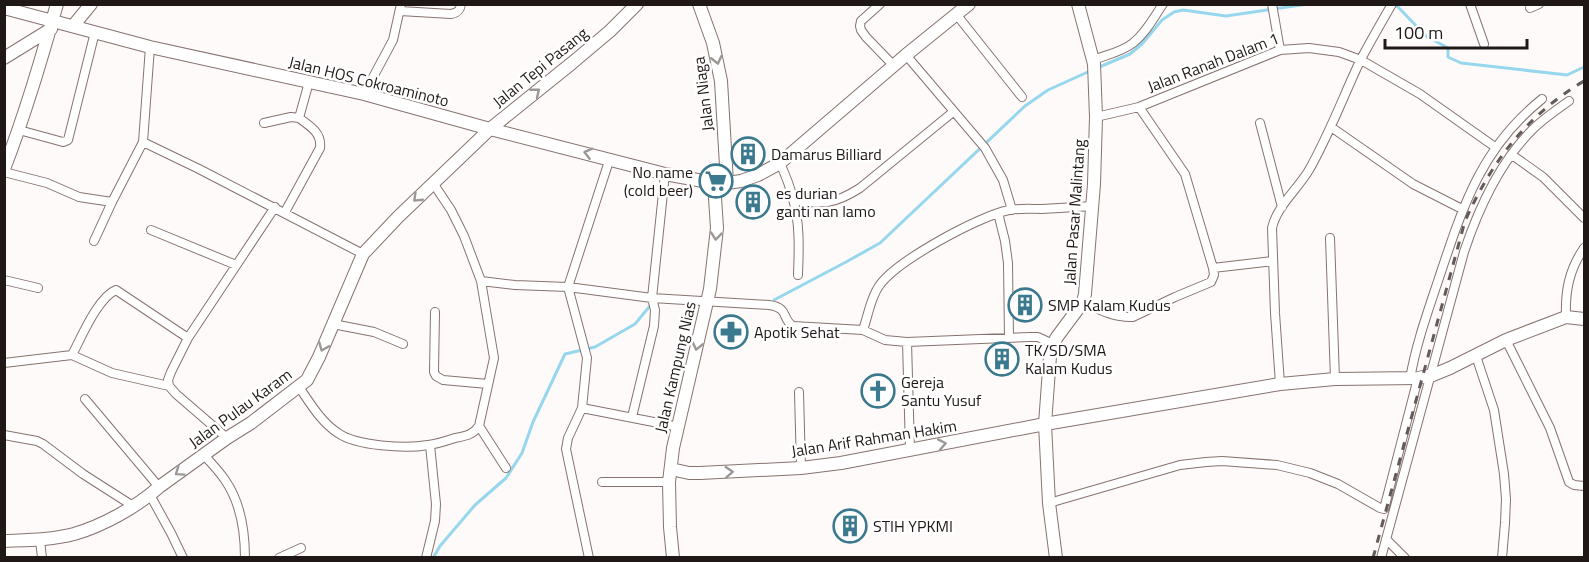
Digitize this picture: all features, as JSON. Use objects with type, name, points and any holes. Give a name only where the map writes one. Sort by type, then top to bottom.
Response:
[{"type":"main road","points":[[4,170],[19,130],[57,4]]},
{"type":"main road","points":[[73,26],[91,4]]},
{"type":"main road","name":"Jalan Tepi Pasang","points":[[490,129],[610,31],[637,4]]},
{"type":"main road","name":"Jalan Niaga","points":[[699,4],[713,43],[721,81],[720,183]]},
{"type":"main road","points":[[720,183],[741,181],[780,163],[969,4]]},
{"type":"main road","name":"Jalan Pasar Malintang","points":[[1056,558],[1048,503],[1045,424],[1050,356],[1053,344],[1083,302],[1093,206],[1096,117],[1094,67],[1078,4]]},
{"type":"main road","name":"Jalan HOS Cokroaminoto","points":[[4,8],[51,24],[73,26],[150,47],[364,94],[665,174],[720,183]]},
{"type":"main road","points":[[4,58],[51,24]]},
{"type":"main road","name":"Jalan Pulau Karam","points":[[4,541],[40,540],[74,534],[114,517],[251,423],[307,381],[363,254],[490,129]]},
{"type":"main road","name":"Jalan Kampung Nias","points":[[673,558],[670,527],[670,476],[673,448],[710,289],[720,183]]},
{"type":"main road","points":[[1419,378],[1566,317],[1584,319]]},
{"type":"main road","name":"Jalan Arif Rahman Hakim","points":[[670,476],[801,468],[841,463],[1045,424],[1280,384],[1335,379],[1419,378]]},
{"type":"street","points":[[364,94],[393,40],[400,8],[451,15],[456,14],[461,4]]},
{"type":"street","points":[[880,4],[861,21],[860,26],[866,37],[894,66]]},
{"type":"street","points":[[1094,67],[1135,42],[1163,4]]},
{"type":"street","points":[[1470,4],[1484,44]]},
{"type":"street","points":[[1280,384],[1272,228],[1275,217],[1310,169],[1361,60],[1390,8]]},
{"type":"street","points":[[1272,9],[1280,50]]},
{"type":"street","points":[[956,14],[1022,97]]},
{"type":"street","points":[[19,130],[63,142],[68,140],[95,32]]},
{"type":"street","points":[[94,241],[143,142],[150,47]]},
{"type":"street","name":"Jalan Ranah Dalam 1","points":[[1096,117],[1139,107],[1280,50],[1309,48],[1340,52],[1361,60],[1420,94],[1495,147]]},
{"type":"street","points":[[906,56],[985,148],[1004,180],[1012,210]]},
{"type":"street","points":[[299,118],[309,82]]},
{"type":"street","points":[[1381,558],[1419,378],[1426,318],[1462,209],[1495,147],[1515,123],[1542,99]]},
{"type":"street","points":[[1048,503],[1180,465],[1222,461],[1277,465],[1310,473],[1338,484],[1384,509],[1419,378],[1473,227],[1491,188],[1512,154],[1531,131],[1569,101]]},
{"type":"street","points":[[1083,302],[1111,315],[1132,317],[1210,282],[1214,275],[1214,268],[1185,174],[1139,107]]},
{"type":"street","points":[[794,200],[820,202],[838,200],[847,196],[860,188],[953,112]]},
{"type":"street","points":[[264,123],[291,117],[299,118],[313,128],[321,141],[320,148],[285,212]]},
{"type":"street","points":[[1260,123],[1282,207]]},
{"type":"street","points":[[1331,127],[1413,184],[1462,209]]},
{"type":"street","points":[[143,142],[285,212],[363,254]]},
{"type":"street","points":[[1512,154],[1543,177],[1584,218]]},
{"type":"street","points":[[589,558],[566,449],[568,438],[582,408],[587,358],[568,287],[610,158]]},
{"type":"street","points":[[780,163],[794,200],[798,275]]},
{"type":"street","points":[[4,170],[47,183],[79,197],[112,202]]},
{"type":"street","points":[[632,417],[654,326],[655,310],[652,298],[665,174]]},
{"type":"street","points":[[299,387],[330,426],[345,436],[361,441],[406,448],[430,445],[472,434],[479,426],[494,358],[481,281],[464,236],[451,210],[433,183]]},
{"type":"street","points":[[863,330],[876,290],[890,274],[917,254],[968,225],[1012,210],[1093,206]]},
{"type":"street","points":[[228,438],[176,394],[168,380],[188,338],[275,207]]},
{"type":"street","points":[[998,213],[1008,263],[1010,338]]},
{"type":"street","points":[[151,230],[236,265]]},
{"type":"street","points":[[1330,238],[1335,379]]},
{"type":"street","points":[[1566,317],[1568,280],[1584,248]]},
{"type":"street","points":[[1214,268],[1273,261]]},
{"type":"street","points":[[4,280],[38,288]]},
{"type":"street","points":[[481,281],[568,287],[652,298],[776,306],[782,309],[789,324],[793,326],[863,330],[885,340],[907,342],[1038,337],[1053,344]]},
{"type":"street","points":[[72,355],[98,309],[110,293],[116,290],[188,338]]},
{"type":"street","points":[[435,312],[434,372],[436,376],[443,380],[488,384]]},
{"type":"street","points":[[333,324],[374,332],[403,344]]},
{"type":"street","points":[[1506,340],[1550,428],[1569,482],[1584,486]]},
{"type":"street","points":[[907,342],[910,450]]},
{"type":"street","points":[[4,363],[72,355],[112,373],[170,386]]},
{"type":"street","points":[[1476,356],[1494,410],[1504,474],[1506,523],[1502,558]]},
{"type":"street","points":[[799,393],[801,468]]},
{"type":"street","points":[[85,399],[154,491],[183,558]]},
{"type":"street","points":[[582,408],[679,427]]},
{"type":"street","points":[[479,426],[506,468]]},
{"type":"street","points":[[4,435],[43,444],[132,506]]},
{"type":"street","points":[[426,558],[436,511],[430,445]]},
{"type":"street","points":[[204,455],[225,480],[240,513],[245,558]]},
{"type":"street","points":[[602,483],[670,476]]},
{"type":"street","points":[[1386,538],[1405,558]]},
{"type":"street","points":[[40,540],[42,558]]},
{"type":"street","points":[[279,558],[301,549]]},
{"type":"waterway","points":[[1097,68],[1130,54],[1142,44],[1162,20],[1174,12],[1183,10],[1226,16],[1308,4]]},
{"type":"waterway","points":[[1394,5],[1426,36],[1448,48],[1448,57],[1461,63],[1567,75],[1584,67]]},
{"type":"waterway","points":[[774,300],[880,243],[1025,106],[1048,90],[1090,71]]},
{"type":"waterway","points":[[433,558],[440,546],[475,505],[506,478],[522,453],[533,422],[565,354],[595,347],[635,324],[649,307]]},
{"type":"railway","points":[[1373,558],[1465,221],[1487,179],[1513,141],[1545,109],[1584,81]]},
{"type":"place","name":"Damarus Billiard","points":[[748,154]]},
{"type":"place","name":"No name (cold beer)","points":[[716,181]]},
{"type":"place","name":"es durian ganti nan lamo","points":[[753,202]]},
{"type":"place","name":"SMP Kalam Kudus","points":[[1025,305]]},
{"type":"place","name":"Apotik Sehat","points":[[731,332]]},
{"type":"place","name":"TK/SD/SMA Kalam Kudus","points":[[1002,359]]},
{"type":"place","name":"Gereja Santu Yusuf","points":[[878,391]]},
{"type":"place","name":"STIH YPKMI","points":[[850,526]]}]
